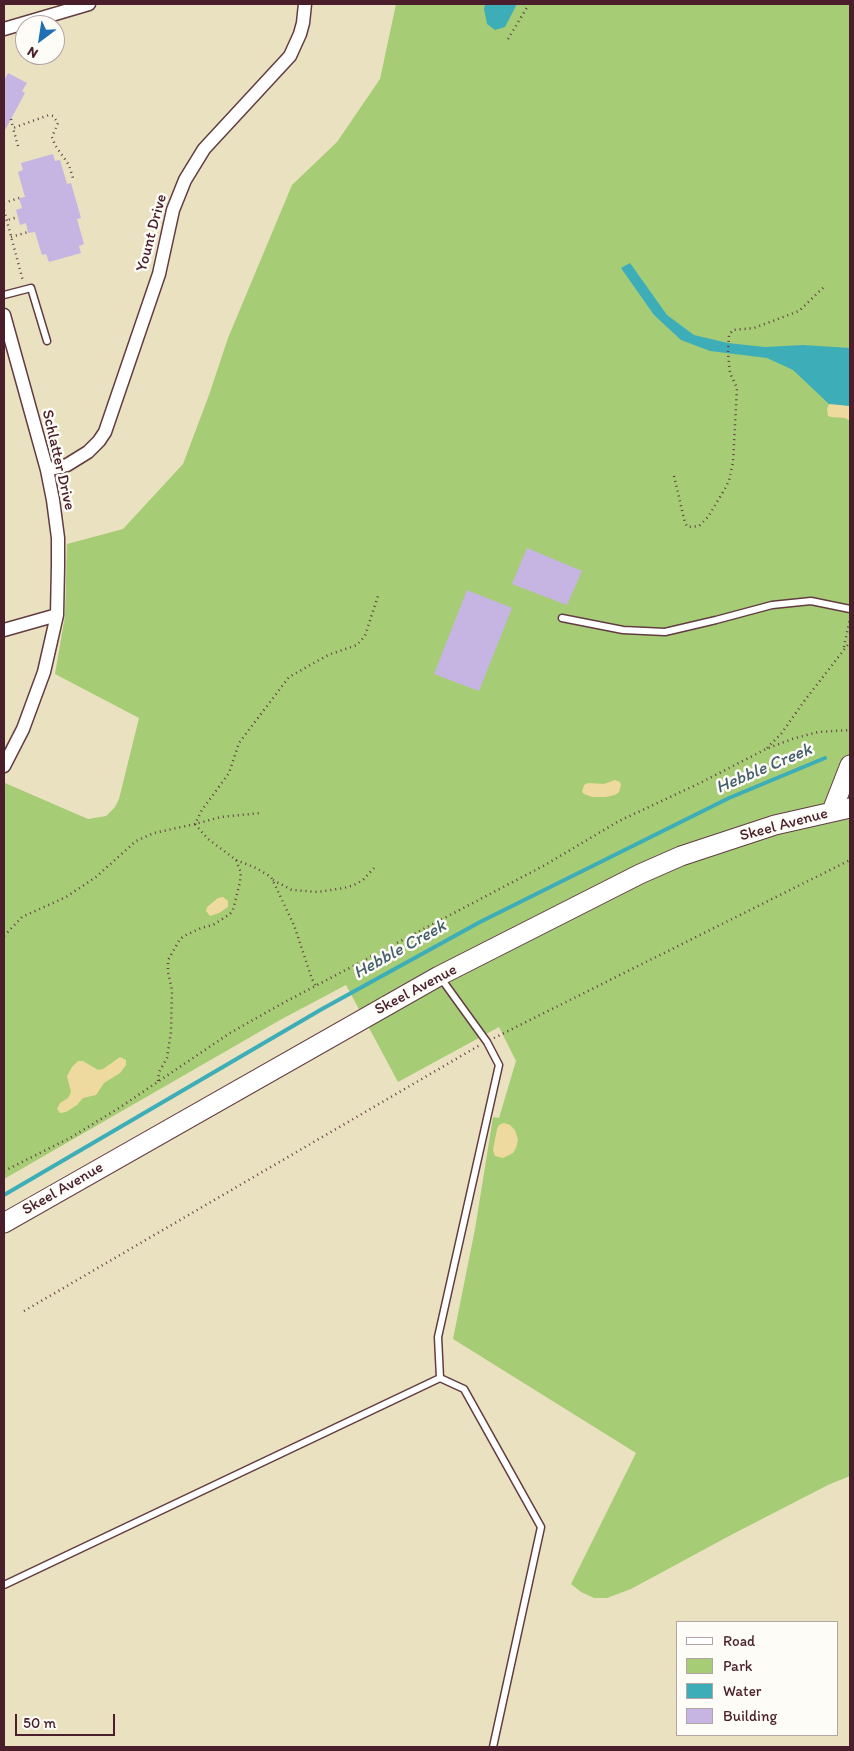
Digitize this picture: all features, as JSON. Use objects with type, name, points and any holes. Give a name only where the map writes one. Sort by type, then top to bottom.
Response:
[{"type":"street","points":[[4,29],[89,4]]},
{"type":"street","name":"Yount Drive","points":[[47,470],[73,462],[88,452],[105,432],[159,274],[173,210],[185,180],[204,149],[290,56],[300,34],[305,4]]},
{"type":"street","name":"Schlatter Drive","points":[[4,315],[47,470],[58,538],[58,615],[35,701],[4,766]]},
{"type":"street","points":[[4,630],[58,615]]},
{"type":"street","points":[[832,811],[850,765]]},
{"type":"street","name":"Skeel Avenue","points":[[4,1223],[439,976],[640,874],[681,856],[775,825],[850,808]]},
{"type":"lane","points":[[4,295],[32,288],[47,341]]},
{"type":"lane","points":[[562,618],[622,630],[665,632],[772,605],[811,601],[850,609]]},
{"type":"lane","points":[[439,976],[486,1042],[499,1066],[438,1338],[440,1378]]},
{"type":"lane","points":[[4,1586],[440,1378]]},
{"type":"lane","points":[[440,1378],[464,1389],[541,1528],[493,1747]]},
{"type":"path","points":[[508,39],[530,4]]},
{"type":"path","points":[[13,128],[49,115],[53,116],[58,123],[52,138],[69,164],[73,178]]},
{"type":"path","points":[[10,119],[18,146]]},
{"type":"path","points":[[4,203],[19,198]]},
{"type":"path","points":[[4,210],[5,220],[23,281]]},
{"type":"path","points":[[5,220],[18,217]]},
{"type":"path","points":[[11,237],[28,232]]},
{"type":"path","points":[[674,476],[685,523],[688,527],[699,526],[708,517],[723,492],[729,480],[733,462],[737,388],[730,373],[729,335],[733,330],[754,328],[799,311],[825,286]]},
{"type":"path","points":[[195,824],[202,810],[229,773],[239,742],[290,677],[328,655],[357,645],[365,636],[378,596]]},
{"type":"path","points":[[844,648],[850,617]]},
{"type":"path","points":[[766,749],[781,734],[850,642]]},
{"type":"path","points":[[4,1171],[70,1138],[119,1108],[230,1033],[545,865],[619,821],[700,783],[766,749],[818,732],[850,730]]},
{"type":"path","points":[[4,936],[22,917],[66,897],[96,877],[136,841],[154,833],[221,817],[262,813]]},
{"type":"path","points":[[195,824],[208,839],[236,860],[256,868],[292,890],[318,892],[344,888],[363,880],[374,868]]},
{"type":"path","points":[[158,1081],[159,1072],[167,1058],[171,1032],[172,990],[168,972],[168,960],[180,939],[224,919],[233,910],[241,873],[236,860]]},
{"type":"path","points":[[24,1312],[486,1042],[850,860]]},
{"type":"path","points":[[272,879],[294,925],[316,986]]},
{"type":"green space","points":[[396,4],[850,4],[850,1476],[828,1485],[731,1535],[631,1589],[607,1598],[594,1598],[581,1592],[571,1584],[636,1453],[453,1339],[475,1229],[493,1117],[499,1118],[516,1061],[499,1027],[398,1082],[346,985],[280,1020],[4,1179],[4,785],[5,783],[88,819],[106,816],[115,807],[119,799],[139,718],[55,674],[65,616],[67,544],[123,529],[183,464],[228,338],[292,185],[337,142],[380,79]]},
{"type":"sand","points":[[829,404],[850,406],[850,421],[845,418],[828,416],[827,409]]},
{"type":"sand","points":[[615,780],[620,782],[621,785],[619,792],[615,795],[592,797],[582,792],[584,785],[588,783],[604,784]]},
{"type":"sand","points":[[223,897],[228,901],[228,907],[210,916],[206,911],[207,907],[218,898]]},
{"type":"sand","points":[[120,1057],[126,1060],[126,1065],[120,1073],[104,1083],[96,1095],[83,1098],[77,1105],[66,1112],[60,1113],[57,1109],[60,1103],[68,1098],[71,1092],[67,1076],[78,1061],[83,1061],[98,1070],[103,1069]]},
{"type":"sand","points":[[504,1123],[510,1125],[515,1130],[518,1140],[513,1153],[503,1158],[495,1156],[493,1150],[497,1129],[499,1125]]},
{"type":"water","points":[[485,4],[517,4],[505,27],[495,30],[487,24]]},
{"type":"water","points":[[630,263],[667,315],[694,335],[728,343],[765,347],[803,345],[850,348],[850,406],[829,404],[793,370],[767,358],[710,351],[681,340],[654,315],[621,268]]},
{"type":"building","points":[[8,73],[27,83],[22,91],[25,93],[4,132],[4,81]]},
{"type":"building","points":[[53,154],[55,161],[60,160],[67,184],[71,183],[81,218],[77,219],[84,244],[79,246],[81,253],[49,262],[46,254],[42,255],[35,232],[28,233],[26,223],[20,225],[16,210],[22,208],[19,198],[25,197],[18,172],[23,170],[21,163]]},
{"type":"building","points":[[527,548],[582,571],[567,605],[512,584]]},
{"type":"building","points":[[467,590],[512,608],[479,691],[434,674]]},
{"type":"waterway","name":"Hebble Creek","points":[[4,1195],[322,1009],[480,922],[729,798],[825,758]]}]
